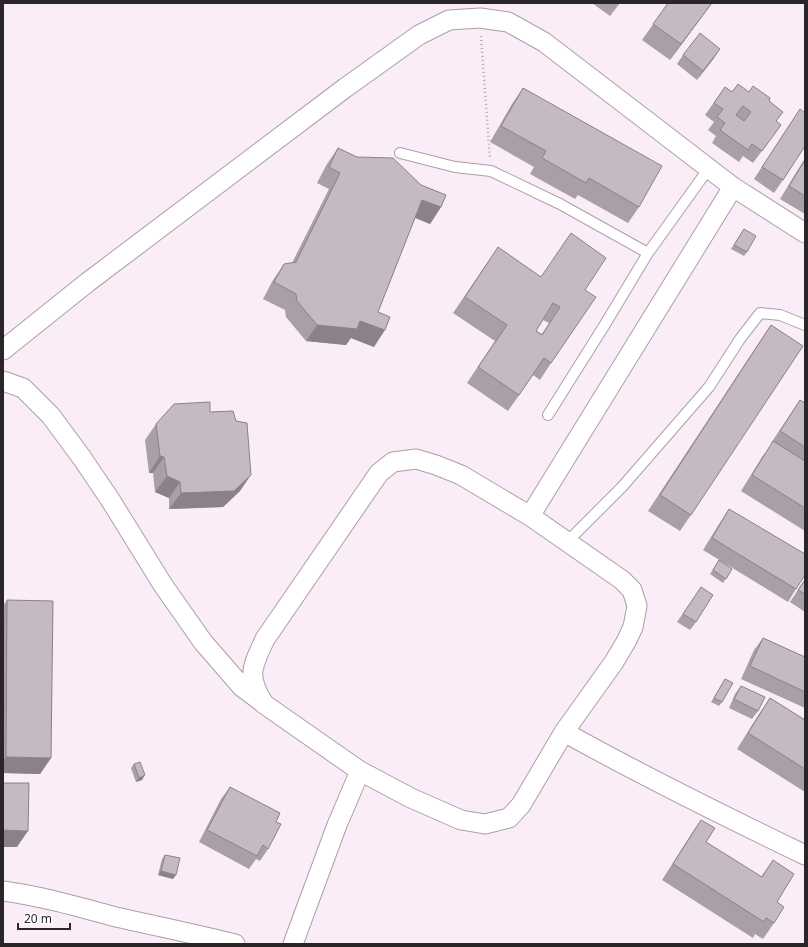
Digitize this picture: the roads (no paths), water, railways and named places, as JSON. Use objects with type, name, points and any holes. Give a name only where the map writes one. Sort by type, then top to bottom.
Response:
[{"type":"street","points":[[3,350],[94,277],[345,88],[419,35],[449,20],[480,18],[508,22],[544,42],[733,187],[805,233]]},
{"type":"street","points":[[530,516],[733,187]]},
{"type":"street","points":[[3,381],[23,388],[51,416],[111,501],[163,585],[203,642],[242,687],[264,704],[360,771],[411,798],[462,820],[485,824],[509,818],[521,805],[564,732],[614,662],[627,640],[634,627],[637,606],[632,590],[622,580],[530,516],[462,475],[436,464],[416,459],[393,462],[379,473],[265,639],[254,662],[252,678],[257,692],[264,704]]},
{"type":"street","points":[[564,732],[618,763],[805,855]]},
{"type":"street","points":[[293,944],[337,825],[360,771]]},
{"type":"street","points":[[3,890],[26,894],[235,944]]},
{"type":"lane","points":[[400,153],[455,167],[491,171],[560,204],[648,253]]},
{"type":"lane","points":[[548,415],[648,253],[709,168]]},
{"type":"lane","points":[[567,542],[622,487],[709,387],[740,339],[760,313],[780,315],[805,325]]}]
